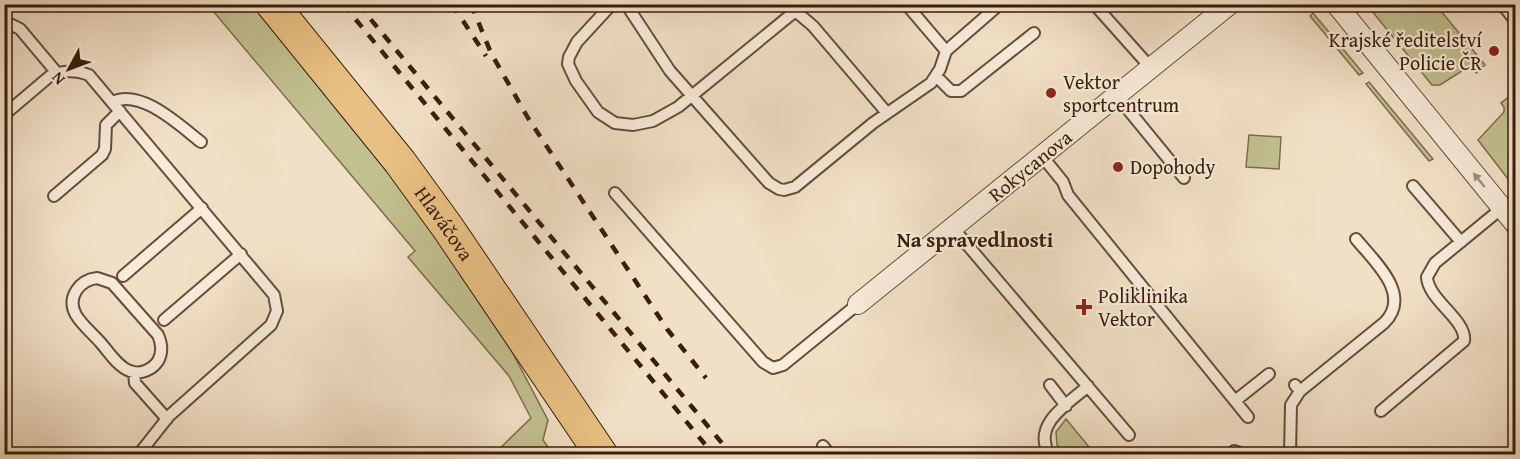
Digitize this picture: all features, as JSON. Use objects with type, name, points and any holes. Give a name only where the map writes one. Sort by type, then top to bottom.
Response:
[{"type":"main road","name":"Hlaváčova","points":[[272,4],[400,162],[500,304],[601,454]]},
{"type":"street","name":"Rokycanova","points":[[858,304],[1230,4]]},
{"type":"street","points":[[1336,4],[1515,225]]},
{"type":"lane","points":[[612,4],[577,42],[569,57],[570,72],[598,112],[615,123],[641,125],[666,115],[692,96],[795,7],[887,113]]},
{"type":"lane","points":[[626,4],[662,59],[692,96],[769,183],[784,190],[800,184],[887,113],[923,89],[936,76],[946,51],[1000,4]]},
{"type":"lane","points":[[906,4],[946,51]]},
{"type":"lane","points":[[1094,4],[1151,68]]},
{"type":"lane","points":[[1502,4],[1515,22]]},
{"type":"lane","points":[[4,21],[20,29],[57,73]]},
{"type":"lane","points":[[936,76],[951,91],[961,91],[1034,33]]},
{"type":"lane","points":[[4,115],[50,76],[73,71],[89,75],[274,295],[277,311],[266,331],[167,419],[139,454]]},
{"type":"lane","points":[[1117,96],[1184,178]]},
{"type":"lane","points":[[112,102],[127,98],[151,106],[201,142]]},
{"type":"lane","points":[[54,196],[102,155],[105,149],[106,125],[120,111]]},
{"type":"lane","points":[[1042,156],[1063,182],[1068,195],[1248,417]]},
{"type":"lane","points":[[1413,186],[1461,242]]},
{"type":"lane","points":[[615,193],[763,362],[773,368],[783,365],[858,304]]},
{"type":"lane","points":[[123,276],[202,208]]},
{"type":"lane","points":[[1381,411],[1464,341],[1463,332],[1432,291],[1427,280],[1428,273],[1436,263],[1502,208]]},
{"type":"lane","points":[[953,228],[1129,435]]},
{"type":"lane","points":[[1290,454],[1291,405],[1298,388],[1384,323],[1394,311],[1396,302],[1391,285],[1356,239]]},
{"type":"lane","points":[[164,320],[241,254]]},
{"type":"lane","points":[[97,278],[112,283],[158,335],[162,350],[156,364],[150,369],[134,372],[121,366],[76,315],[73,301],[75,293],[83,282],[97,278]]},
{"type":"lane","points":[[134,372],[135,383],[167,419]]},
{"type":"lane","points":[[1236,401],[1269,374]]},
{"type":"lane","points":[[1050,385],[1066,406]]},
{"type":"lane","points":[[1049,454],[1045,444],[1045,430],[1053,417],[1088,386]]},
{"type":"shaded area","points":[[208,5],[255,5],[343,110],[491,312],[548,420],[543,440],[553,454],[494,454],[531,418],[509,376],[408,257],[415,251]]},
{"type":"shaded area","points":[[1367,5],[1449,5],[1441,11],[1485,65],[1476,73],[1473,68],[1468,67],[1440,85],[1432,85]]},
{"type":"shaded area","points":[[1313,13],[1363,73],[1359,75],[1310,16]]},
{"type":"shaded area","points":[[1369,82],[1433,159],[1429,161],[1366,84]]},
{"type":"shaded area","points":[[1510,96],[1515,103],[1515,188],[1478,140],[1504,112],[1501,103]]},
{"type":"shaded area","points":[[1249,135],[1281,137],[1279,169],[1246,167]]},
{"type":"shaded area","points":[[1066,419],[1090,448],[1081,454],[1067,454],[1057,445],[1056,432]]},
{"type":"railway","points":[[343,4],[713,454]]},
{"type":"railway","points":[[358,4],[731,454]]},
{"type":"railway","points":[[452,4],[486,56]]},
{"type":"railway","points":[[471,4],[491,53],[528,118],[667,329],[706,378]]},
{"type":"place","name":"Krajské ředitelství Policie ČR","points":[[1494,51]]},
{"type":"place","name":"Vektor sportcentrum","points":[[1051,93]]},
{"type":"place","name":"Dopohody","points":[[1118,167]]},
{"type":"place","name":"Poliklinika Vektor","points":[[1084,307]]},
{"type":"district","name":"Na spravedlnosti","points":[[975,240]]}]
